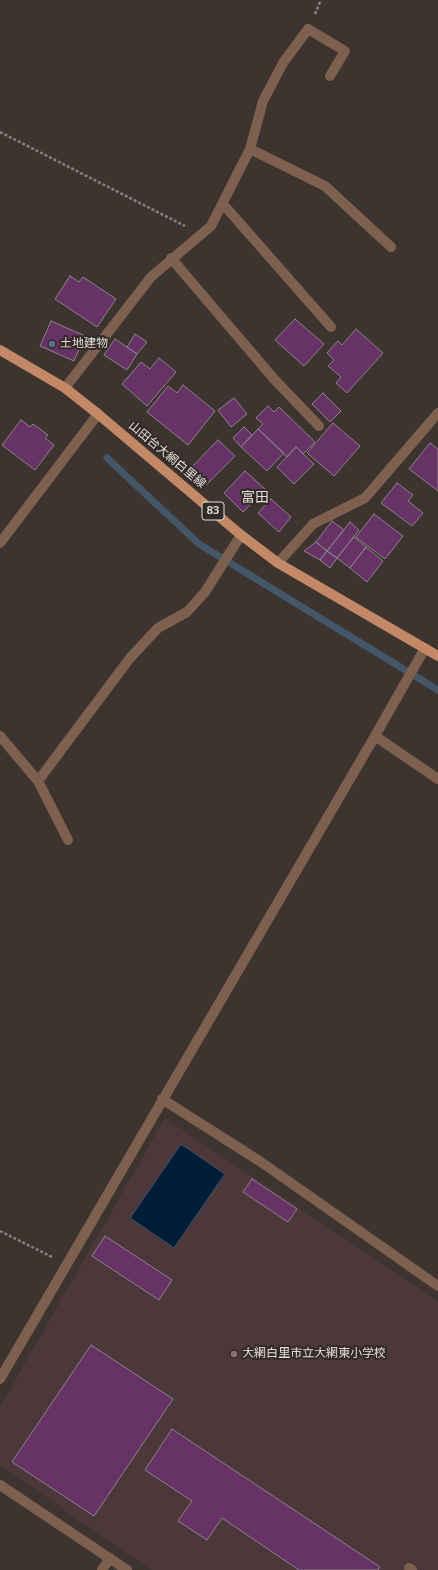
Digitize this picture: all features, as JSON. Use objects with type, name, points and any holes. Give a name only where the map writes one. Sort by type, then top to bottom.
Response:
[{"type":"main road","name":"山田台大網白里線","points":[[0,350],[65,388],[241,535],[278,564],[438,656]]},
{"type":"street","points":[[65,388],[151,277],[171,258],[202,235],[211,226],[250,148],[263,101],[283,63],[308,29],[345,51],[330,76]]},
{"type":"street","points":[[250,148],[325,186],[391,247]]},
{"type":"street","points":[[223,204],[332,327]]},
{"type":"street","points":[[171,258],[274,379],[319,426]]},
{"type":"street","points":[[278,564],[313,524],[365,498],[438,412]]},
{"type":"street","points":[[0,543],[98,414]]},
{"type":"street","points":[[38,781],[130,658],[158,628],[187,612],[204,592],[241,535]]},
{"type":"street","points":[[0,1379],[425,648]]},
{"type":"street","points":[[0,736],[38,781],[68,840]]},
{"type":"street","points":[[375,736],[438,779]]},
{"type":"street","points":[[162,1099],[261,1162],[438,1286]]},
{"type":"street","points":[[0,1484],[126,1570]]},
{"type":"street","points":[[102,1570],[110,1558]]},
{"type":"path","points":[[0,132],[202,235]]},
{"type":"path","points":[[0,1231],[67,1265]]},
{"type":"shaded area","name":"大網白里市立大網東小学校","points":[[165,1118],[438,1301],[438,1570],[151,1570],[0,1465],[0,1407]]},
{"type":"water","points":[[181,1144],[225,1174],[174,1248],[130,1218]]},
{"type":"building","points":[[70,276],[79,282],[83,277],[116,299],[97,327],[55,299]]},
{"type":"building","points":[[295,319],[324,344],[304,366],[275,340]]},
{"type":"building","points":[[51,321],[85,336],[74,361],[40,346]]},
{"type":"building","points":[[356,329],[383,353],[347,393],[336,383],[341,377],[328,366],[334,360],[327,353],[338,341],[342,345]]},
{"type":"building","points":[[135,334],[147,342],[137,354],[127,347]]},
{"type":"building","points":[[115,339],[137,354],[127,370],[104,355]]},
{"type":"building","points":[[159,358],[176,372],[147,406],[122,384],[141,362],[150,369]]},
{"type":"building","points":[[183,385],[215,411],[188,445],[147,412],[168,386],[177,393]]},
{"type":"building","points":[[323,393],[341,411],[330,422],[312,404]]},
{"type":"building","points":[[234,398],[247,414],[231,427],[218,410]]},
{"type":"building","points":[[268,406],[274,412],[279,407],[315,442],[303,454],[296,447],[287,457],[258,429],[263,424],[256,418]]},
{"type":"building","points":[[21,420],[30,427],[33,424],[48,435],[45,438],[54,445],[35,470],[2,445]]},
{"type":"building","points":[[333,423],[360,446],[334,476],[307,453]]},
{"type":"building","points":[[244,427],[252,435],[241,447],[233,438]]},
{"type":"building","points":[[258,429],[284,453],[267,471],[241,447]]},
{"type":"building","points":[[218,440],[235,456],[206,485],[190,469]]},
{"type":"building","points":[[430,443],[438,449],[438,491],[409,469]]},
{"type":"building","points":[[296,447],[314,464],[294,484],[277,467]]},
{"type":"building","points":[[245,471],[265,489],[243,512],[224,493]]},
{"type":"building","points":[[397,483],[413,495],[408,501],[423,513],[412,526],[381,503]]},
{"type":"building","points":[[271,499],[291,517],[279,532],[258,513]]},
{"type":"building","points":[[374,514],[403,536],[385,559],[356,537]]},
{"type":"building","points":[[332,521],[344,530],[327,551],[316,542]]},
{"type":"building","points":[[350,522],[359,530],[337,558],[327,551]]},
{"type":"building","points":[[354,537],[366,547],[350,568],[337,558]]},
{"type":"building","points":[[316,542],[327,551],[320,560],[304,551]]},
{"type":"building","points":[[366,547],[383,561],[367,582],[350,568]]},
{"type":"building","points":[[327,551],[337,558],[330,568],[320,560]]},
{"type":"building","points":[[252,1179],[297,1209],[288,1222],[243,1192]]},
{"type":"building","points":[[105,1236],[172,1280],[159,1300],[92,1256]]},
{"type":"building","points":[[91,1345],[173,1399],[94,1516],[12,1462]]},
{"type":"building","points":[[172,1429],[380,1567],[378,1570],[299,1570],[222,1518],[207,1540],[178,1521],[192,1501],[145,1470]]},
{"type":"waterway","points":[[107,458],[199,544],[438,690]]},
{"type":"place","name":"土地建物","points":[[52,344]]},
{"type":"place","name":"大網白里市立大網東小学校","points":[[234,1354]]},
{"type":"district","name":"富田","points":[[255,498]]}]
